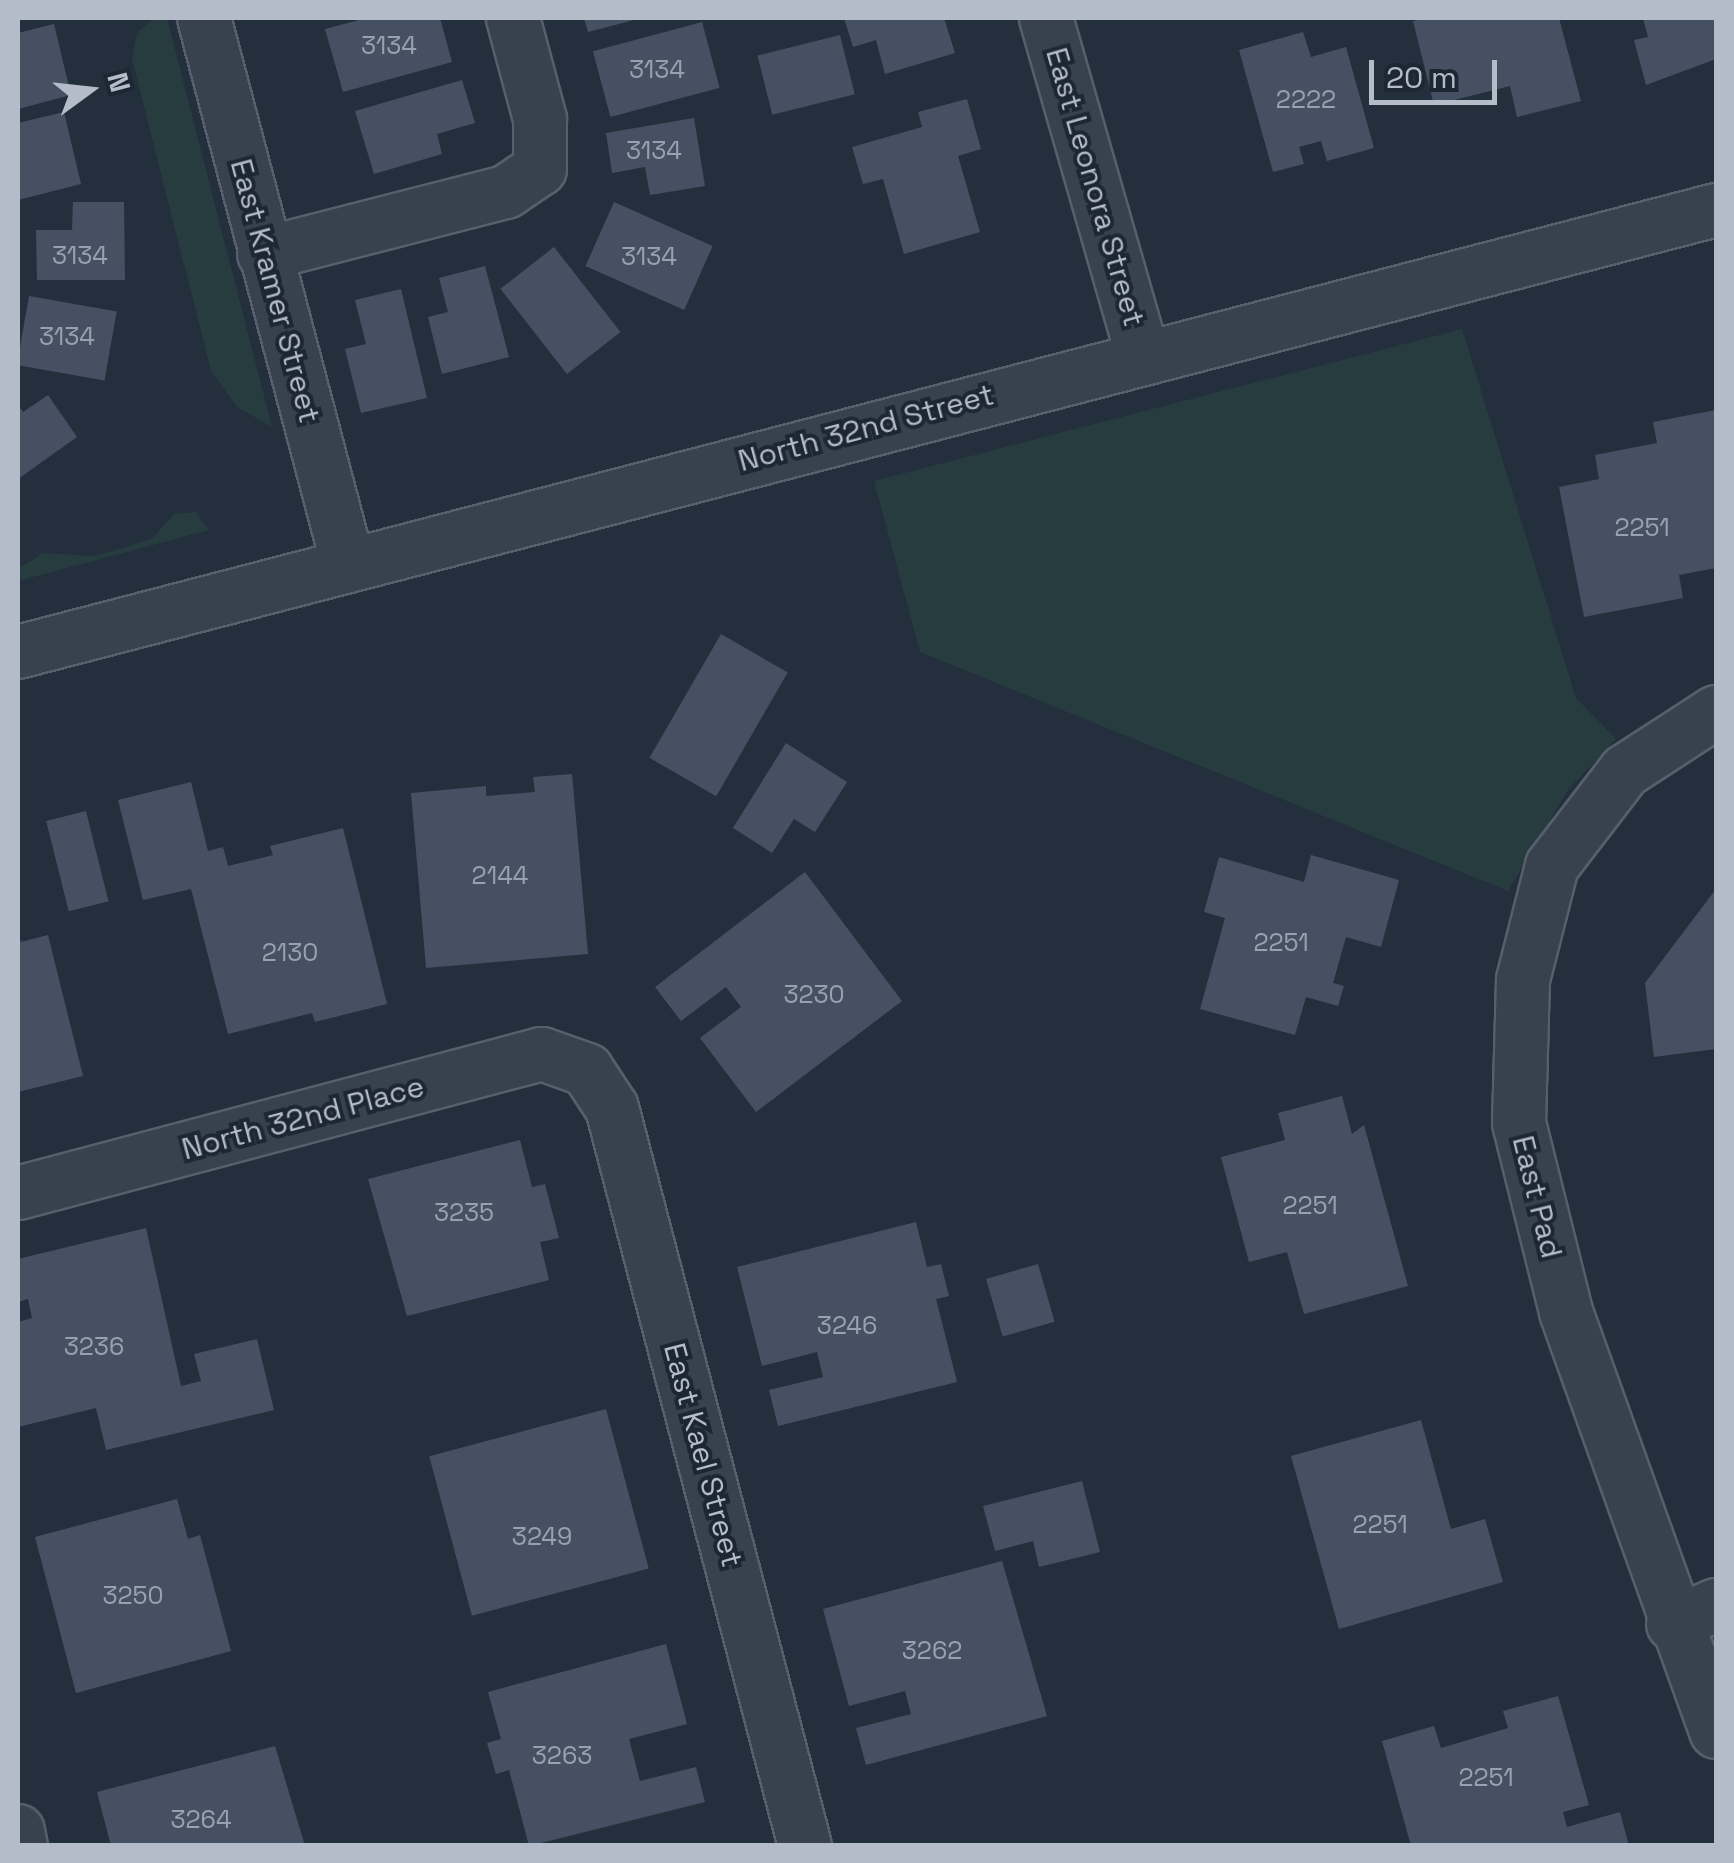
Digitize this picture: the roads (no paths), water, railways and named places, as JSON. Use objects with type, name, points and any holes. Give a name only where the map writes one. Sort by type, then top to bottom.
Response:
[{"type":"street","name":"East Kramer Street","points":[[204,18],[348,564]]},
{"type":"street","points":[[264,254],[506,192],[540,169],[540,119],[513,18]]},
{"type":"street","name":"East Leonora Street","points":[[1046,18],[1142,357]]},
{"type":"street","name":"North 32nd Street","points":[[18,652],[1716,210]]},
{"type":"street","name":"East Pad","points":[[1716,712],[1625,771],[1552,866],[1523,980],[1519,1122],[1566,1312],[1695,1614],[1716,1732]]},
{"type":"street","name":"North 32nd Place","points":[[18,1193],[542,1054],[587,1070]]},
{"type":"street","name":"East Kael Street","points":[[587,1070],[612,1108],[806,1846]]},
{"type":"street","points":[[18,1831],[21,1846]]}]
